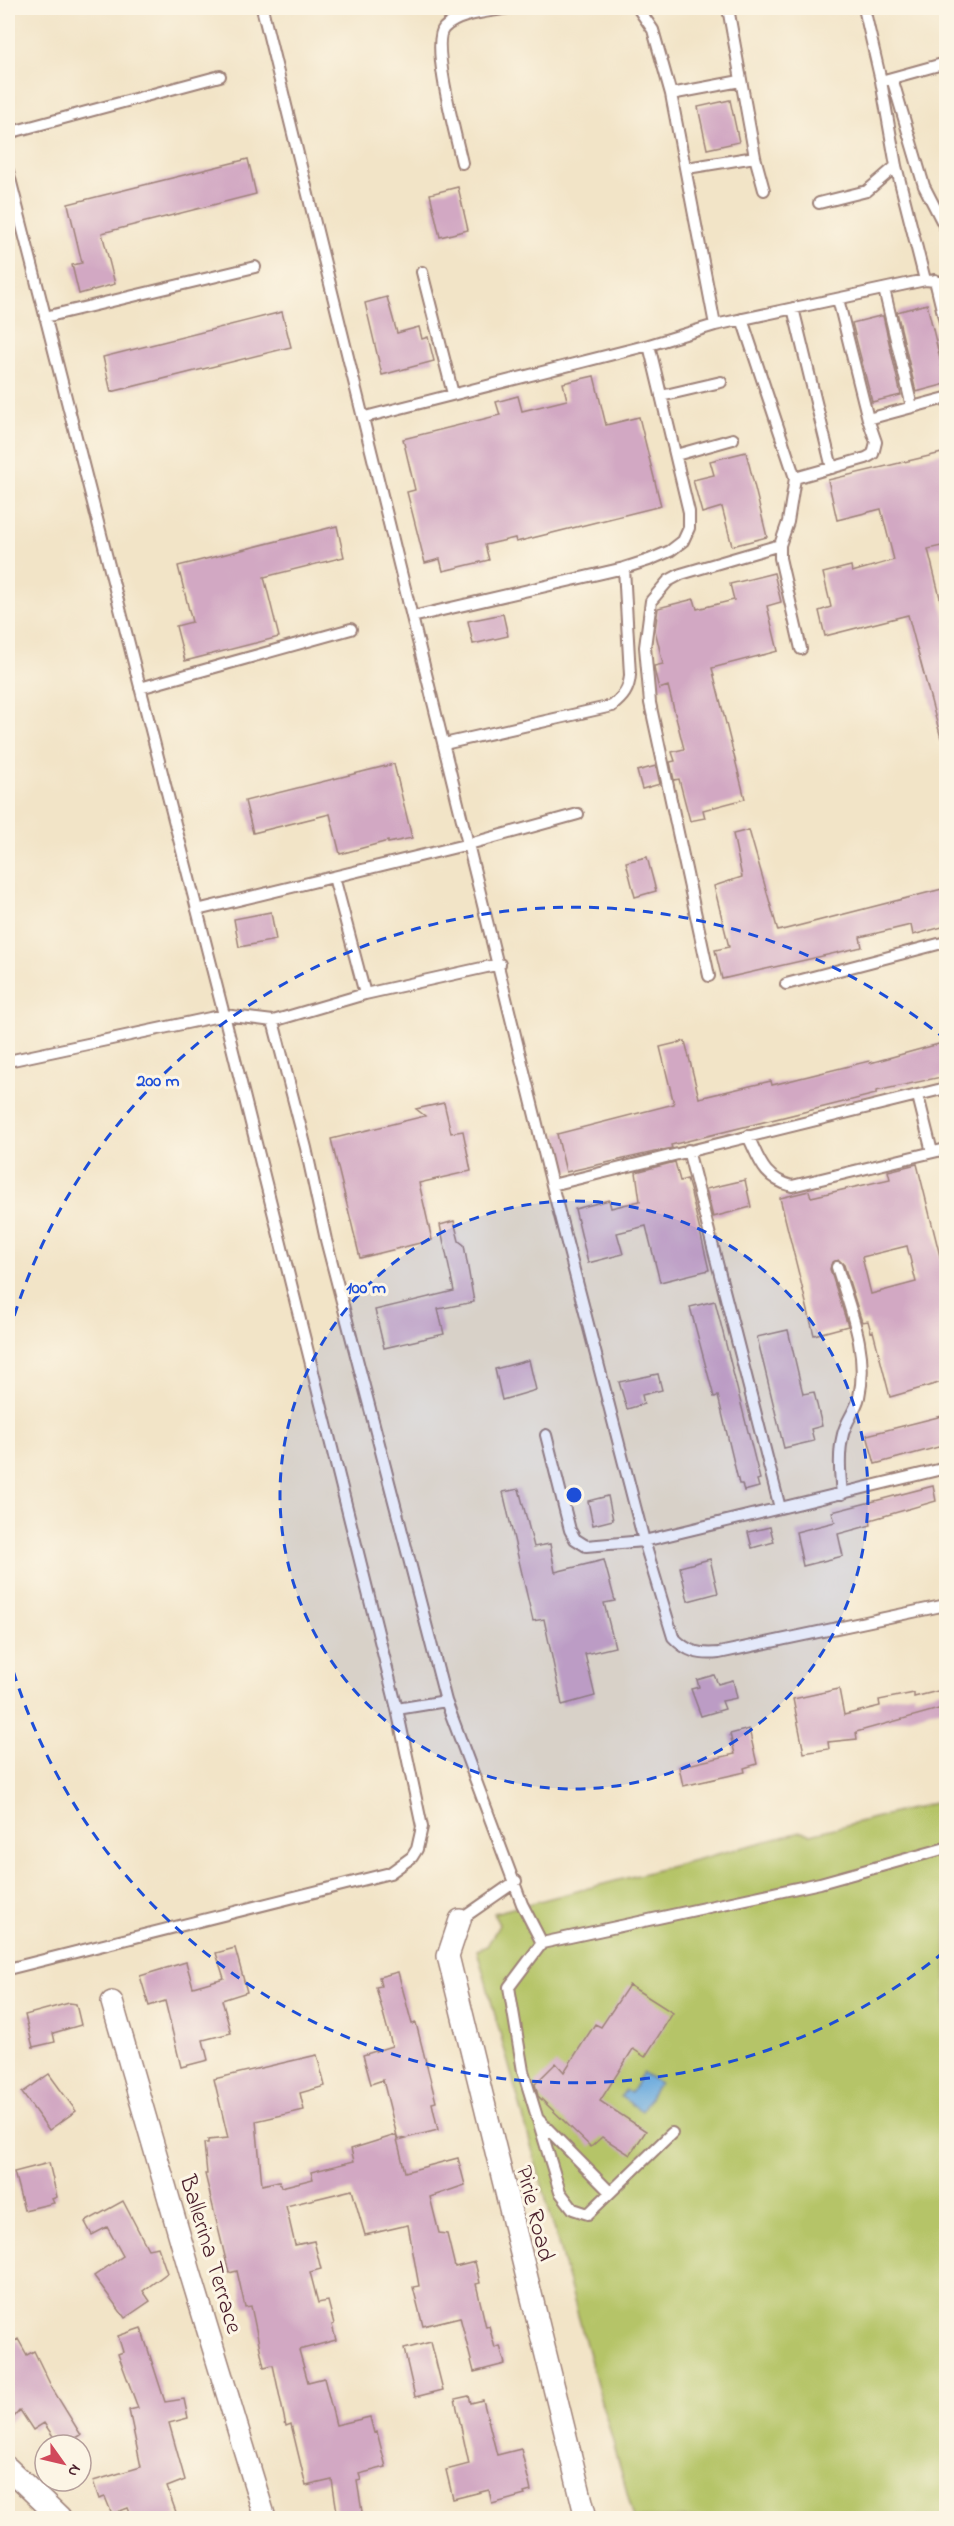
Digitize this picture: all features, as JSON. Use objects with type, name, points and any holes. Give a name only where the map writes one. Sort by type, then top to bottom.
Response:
[{"type":"street","name":"Pirie Road","points":[[460,1920],[448,1956],[586,2518]]},
{"type":"street","name":"Ballerina Terrace","points":[[112,2002],[190,2272],[266,2518]]},
{"type":"street","points":[[8,2468],[60,2518]]},
{"type":"lane","points":[[262,8],[500,964],[552,1185],[644,1541],[673,1637],[682,1647],[699,1655],[719,1653],[946,1605]]},
{"type":"lane","points":[[462,163],[438,45],[443,30],[457,19],[509,8]]},
{"type":"lane","points":[[638,8],[653,30],[671,94],[687,168],[715,325]]},
{"type":"lane","points":[[728,8],[755,157],[764,190]]},
{"type":"lane","points":[[864,8],[886,79],[924,186],[946,230]]},
{"type":"lane","points":[[886,79],[946,63]]},
{"type":"lane","points":[[8,133],[220,76]]},
{"type":"lane","points":[[886,79],[896,165],[936,281],[946,326]]},
{"type":"lane","points":[[671,94],[740,81]]},
{"type":"lane","points":[[687,168],[755,157]]},
{"type":"lane","points":[[819,203],[867,191],[896,165]]},
{"type":"lane","points":[[8,171],[224,1015],[397,1709],[422,1827],[415,1853],[390,1873],[8,1968]]},
{"type":"lane","points":[[45,317],[255,267]]},
{"type":"lane","points":[[422,272],[453,394]]},
{"type":"lane","points":[[365,417],[649,345],[715,325],[884,289],[936,281]]},
{"type":"lane","points":[[884,289],[912,407]]},
{"type":"lane","points":[[795,478],[873,454],[876,442],[868,419],[838,299]]},
{"type":"lane","points":[[793,308],[832,468]]},
{"type":"lane","points":[[742,319],[795,478],[788,522],[780,545],[785,583],[801,649]]},
{"type":"lane","points":[[412,617],[624,568],[670,551],[683,541],[689,528],[689,512],[649,345]]},
{"type":"lane","points":[[662,396],[721,382]]},
{"type":"lane","points":[[868,419],[946,398]]},
{"type":"lane","points":[[676,455],[733,440]]},
{"type":"lane","points":[[709,976],[650,704],[645,647],[649,611],[651,601],[657,592],[668,581],[681,574],[780,545]]},
{"type":"lane","points":[[444,744],[612,706],[619,700],[629,685],[630,675],[624,568]]},
{"type":"lane","points":[[140,688],[351,629]]},
{"type":"lane","points":[[197,910],[469,844],[578,814]]},
{"type":"lane","points":[[334,877],[365,994]]},
{"type":"lane","points":[[786,984],[946,942]]},
{"type":"lane","points":[[8,1061],[224,1015],[273,1021],[365,994],[500,964]]},
{"type":"lane","points":[[273,1021],[306,1148],[326,1240],[446,1701],[476,1784],[516,1881],[522,1904],[542,1943]]},
{"type":"lane","points":[[552,1185],[946,1088]]},
{"type":"lane","points":[[918,1096],[932,1152]]},
{"type":"lane","points":[[748,1136],[766,1172],[776,1181],[792,1186],[946,1149]]},
{"type":"lane","points":[[688,1150],[780,1508]]},
{"type":"lane","points":[[837,1267],[858,1332],[863,1363],[859,1398],[843,1433],[839,1459],[842,1494]]},
{"type":"lane","points":[[546,1435],[570,1530],[575,1539],[586,1546],[644,1541],[946,1468]]},
{"type":"lane","points":[[397,1709],[446,1701]]},
{"type":"lane","points":[[672,2133],[588,2214],[573,2209],[560,2192],[535,2116],[524,2071],[509,1987],[542,1943],[820,1883],[946,1848]]},
{"type":"lane","points":[[460,1920],[516,1881]]},
{"type":"lane","points":[[535,2116],[610,2192]]},
{"type":"green space","points":[[946,1800],[946,2518],[634,2518],[477,1950],[487,1946],[499,1925],[494,1913],[801,1832],[811,1834]]},
{"type":"water","points":[[643,2073],[659,2083],[642,2111],[621,2097],[625,2090],[631,2093]]},
{"type":"building","points":[[730,100],[739,142],[707,149],[698,107]]},
{"type":"building","points":[[248,159],[256,194],[102,233],[115,284],[79,294],[72,265],[82,263],[68,204]]},
{"type":"building","points":[[458,187],[468,230],[440,237],[430,194]]},
{"type":"building","points":[[387,297],[397,333],[419,327],[422,339],[428,337],[434,361],[382,375],[365,303]]},
{"type":"building","points":[[927,304],[946,384],[916,392],[897,312]]},
{"type":"building","points":[[282,312],[291,347],[111,392],[103,357]]},
{"type":"building","points":[[883,316],[901,395],[872,402],[852,323]]},
{"type":"building","points":[[594,376],[606,425],[639,417],[661,506],[516,542],[515,538],[485,545],[489,560],[443,571],[440,559],[425,563],[407,492],[415,490],[403,439],[500,415],[496,402],[518,396],[522,411],[567,400],[563,383]]},
{"type":"building","points":[[746,452],[767,537],[732,546],[722,507],[702,513],[693,480],[714,475],[710,461]]},
{"type":"building","points":[[946,452],[946,545],[928,549],[946,622],[946,737],[941,738],[908,615],[825,636],[819,611],[831,607],[823,573],[851,566],[852,572],[894,560],[881,509],[837,520],[828,480]]},
{"type":"building","points":[[337,526],[344,557],[264,577],[279,637],[185,661],[176,626],[192,622],[178,566]]},
{"type":"building","points":[[774,573],[781,602],[767,606],[778,651],[712,668],[745,799],[703,810],[705,818],[690,821],[679,779],[674,780],[670,762],[675,761],[672,752],[684,749],[668,686],[659,689],[655,673],[654,666],[663,664],[655,630],[658,608],[694,599],[697,609],[734,600],[730,584]]},
{"type":"building","points":[[503,614],[508,636],[473,644],[468,621]]},
{"type":"building","points":[[394,764],[412,838],[388,843],[388,841],[340,854],[330,814],[253,833],[245,801]]},
{"type":"building","points":[[656,766],[660,784],[642,789],[637,771]]},
{"type":"building","points":[[749,830],[778,931],[946,888],[946,926],[913,935],[911,925],[860,937],[862,947],[722,979],[715,950],[729,947],[714,886],[742,877],[733,834]]},
{"type":"building","points":[[647,857],[656,891],[635,897],[626,862]]},
{"type":"building","points":[[271,912],[276,940],[239,947],[234,919]]},
{"type":"building","points":[[685,1041],[699,1098],[771,1081],[772,1085],[869,1061],[870,1063],[946,1042],[946,1076],[876,1091],[876,1094],[671,1145],[672,1148],[566,1172],[557,1134],[674,1104],[660,1047]]},
{"type":"building","points":[[444,1103],[451,1133],[463,1131],[471,1171],[419,1183],[432,1240],[360,1258],[331,1139],[425,1116],[416,1109]]},
{"type":"building","points":[[675,1162],[680,1181],[687,1179],[709,1270],[660,1282],[646,1226],[617,1233],[623,1254],[588,1263],[575,1209],[609,1200],[611,1208],[640,1201],[636,1172]]},
{"type":"building","points":[[917,1164],[946,1280],[946,1381],[890,1397],[873,1331],[871,1332],[868,1321],[862,1322],[844,1265],[839,1260],[832,1262],[830,1269],[848,1326],[814,1335],[780,1198],[809,1191],[811,1197],[890,1179],[888,1171]],"holes":[[[907,1246],[916,1282],[871,1294],[862,1257]]]},
{"type":"building","points":[[745,1180],[751,1207],[713,1217],[706,1189]]},
{"type":"building","points":[[454,1221],[459,1241],[464,1245],[474,1302],[438,1309],[444,1334],[384,1348],[375,1310],[454,1291],[440,1225]]},
{"type":"building","points":[[715,1301],[760,1479],[757,1480],[759,1487],[744,1491],[742,1484],[739,1484],[718,1396],[714,1397],[690,1307]]},
{"type":"building","points":[[788,1330],[803,1394],[814,1392],[822,1426],[811,1429],[814,1441],[784,1448],[757,1337]]},
{"type":"building","points":[[529,1360],[536,1390],[502,1400],[495,1369]]},
{"type":"building","points":[[658,1374],[662,1390],[642,1395],[644,1404],[627,1409],[619,1382]]},
{"type":"building","points":[[946,1415],[946,1445],[875,1464],[867,1435]]},
{"type":"building","points":[[933,1486],[936,1501],[870,1520],[871,1525],[838,1534],[843,1556],[803,1566],[796,1532],[835,1522],[832,1512]]},
{"type":"building","points":[[519,1489],[534,1547],[550,1544],[555,1572],[604,1560],[615,1601],[604,1603],[615,1647],[585,1654],[595,1696],[562,1705],[544,1619],[533,1621],[503,1492]]},
{"type":"building","points":[[608,1496],[613,1520],[593,1525],[588,1501]]},
{"type":"building","points":[[770,1527],[774,1542],[752,1548],[748,1532]]},
{"type":"building","points":[[710,1559],[718,1593],[688,1601],[680,1567]]},
{"type":"building","points":[[714,1675],[718,1684],[733,1680],[737,1698],[722,1701],[725,1709],[701,1716],[691,1689],[699,1687],[697,1680]]},
{"type":"building","points":[[839,1689],[844,1715],[880,1706],[879,1700],[914,1693],[914,1697],[946,1689],[946,1707],[856,1732],[857,1739],[828,1742],[829,1749],[804,1753],[793,1699]]},
{"type":"building","points":[[749,1729],[757,1764],[744,1768],[745,1772],[683,1786],[679,1767],[735,1754],[730,1734]]},
{"type":"building","points":[[235,1948],[247,1992],[222,2000],[231,2033],[203,2040],[208,2060],[181,2067],[165,2001],[149,2006],[140,1976],[186,1962],[193,1987],[224,1978],[216,1953]]},
{"type":"building","points":[[398,1972],[412,2024],[416,2023],[436,2102],[432,2103],[438,2130],[398,2140],[383,2080],[371,2084],[363,2055],[392,2046],[376,1987],[381,1986],[379,1977]]},
{"type":"building","points":[[629,1985],[673,2013],[645,2057],[633,2049],[600,2101],[646,2131],[630,2155],[602,2137],[591,2147],[538,2096],[535,2084],[556,2063],[564,2072],[595,2024],[601,2027]]},
{"type":"building","points":[[69,2003],[76,2004],[81,2025],[53,2033],[55,2042],[33,2047],[25,2015]]},
{"type":"building","points":[[317,2055],[325,2086],[300,2093],[304,2110],[256,2121],[262,2185],[279,2181],[281,2187],[313,2179],[311,2172],[354,2161],[351,2149],[396,2135],[405,2172],[458,2158],[465,2185],[430,2197],[439,2233],[447,2234],[455,2267],[475,2262],[480,2283],[476,2284],[486,2327],[489,2326],[495,2348],[500,2346],[505,2364],[474,2372],[460,2317],[423,2326],[413,2287],[419,2286],[408,2225],[365,2235],[352,2190],[286,2206],[295,2245],[314,2241],[321,2269],[310,2272],[318,2303],[328,2301],[336,2340],[299,2350],[308,2382],[324,2378],[336,2425],[370,2417],[374,2433],[377,2432],[386,2467],[359,2474],[361,2480],[357,2481],[363,2518],[338,2518],[332,2480],[306,2486],[291,2424],[286,2426],[273,2365],[264,2367],[251,2306],[245,2307],[237,2271],[229,2273],[205,2174],[207,2174],[204,2143],[208,2143],[208,2140],[228,2138],[214,2079]]},
{"type":"building","points":[[49,2074],[76,2111],[49,2130],[22,2093]]},
{"type":"building","points":[[49,2163],[57,2197],[52,2199],[54,2203],[24,2210],[14,2172]]},
{"type":"building","points":[[123,2201],[148,2249],[158,2247],[167,2273],[143,2291],[150,2301],[125,2318],[94,2276],[123,2256],[107,2227],[92,2235],[85,2222]]},
{"type":"building","points":[[141,2328],[165,2402],[184,2399],[188,2418],[169,2423],[185,2480],[167,2487],[177,2515],[169,2518],[132,2518],[128,2508],[112,2514],[105,2497],[99,2499],[93,2481],[141,2467],[129,2410],[138,2408],[118,2354],[123,2352],[118,2336]]},
{"type":"building","points":[[18,2339],[27,2355],[34,2351],[52,2388],[80,2433],[51,2433],[44,2423],[33,2430],[20,2410],[8,2424],[8,2345]]},
{"type":"building","points":[[431,2342],[443,2390],[415,2397],[404,2349]]},
{"type":"building","points":[[469,2396],[471,2403],[483,2400],[497,2455],[521,2449],[531,2491],[524,2493],[525,2495],[492,2504],[489,2490],[453,2499],[446,2470],[469,2464],[455,2399]]}]
